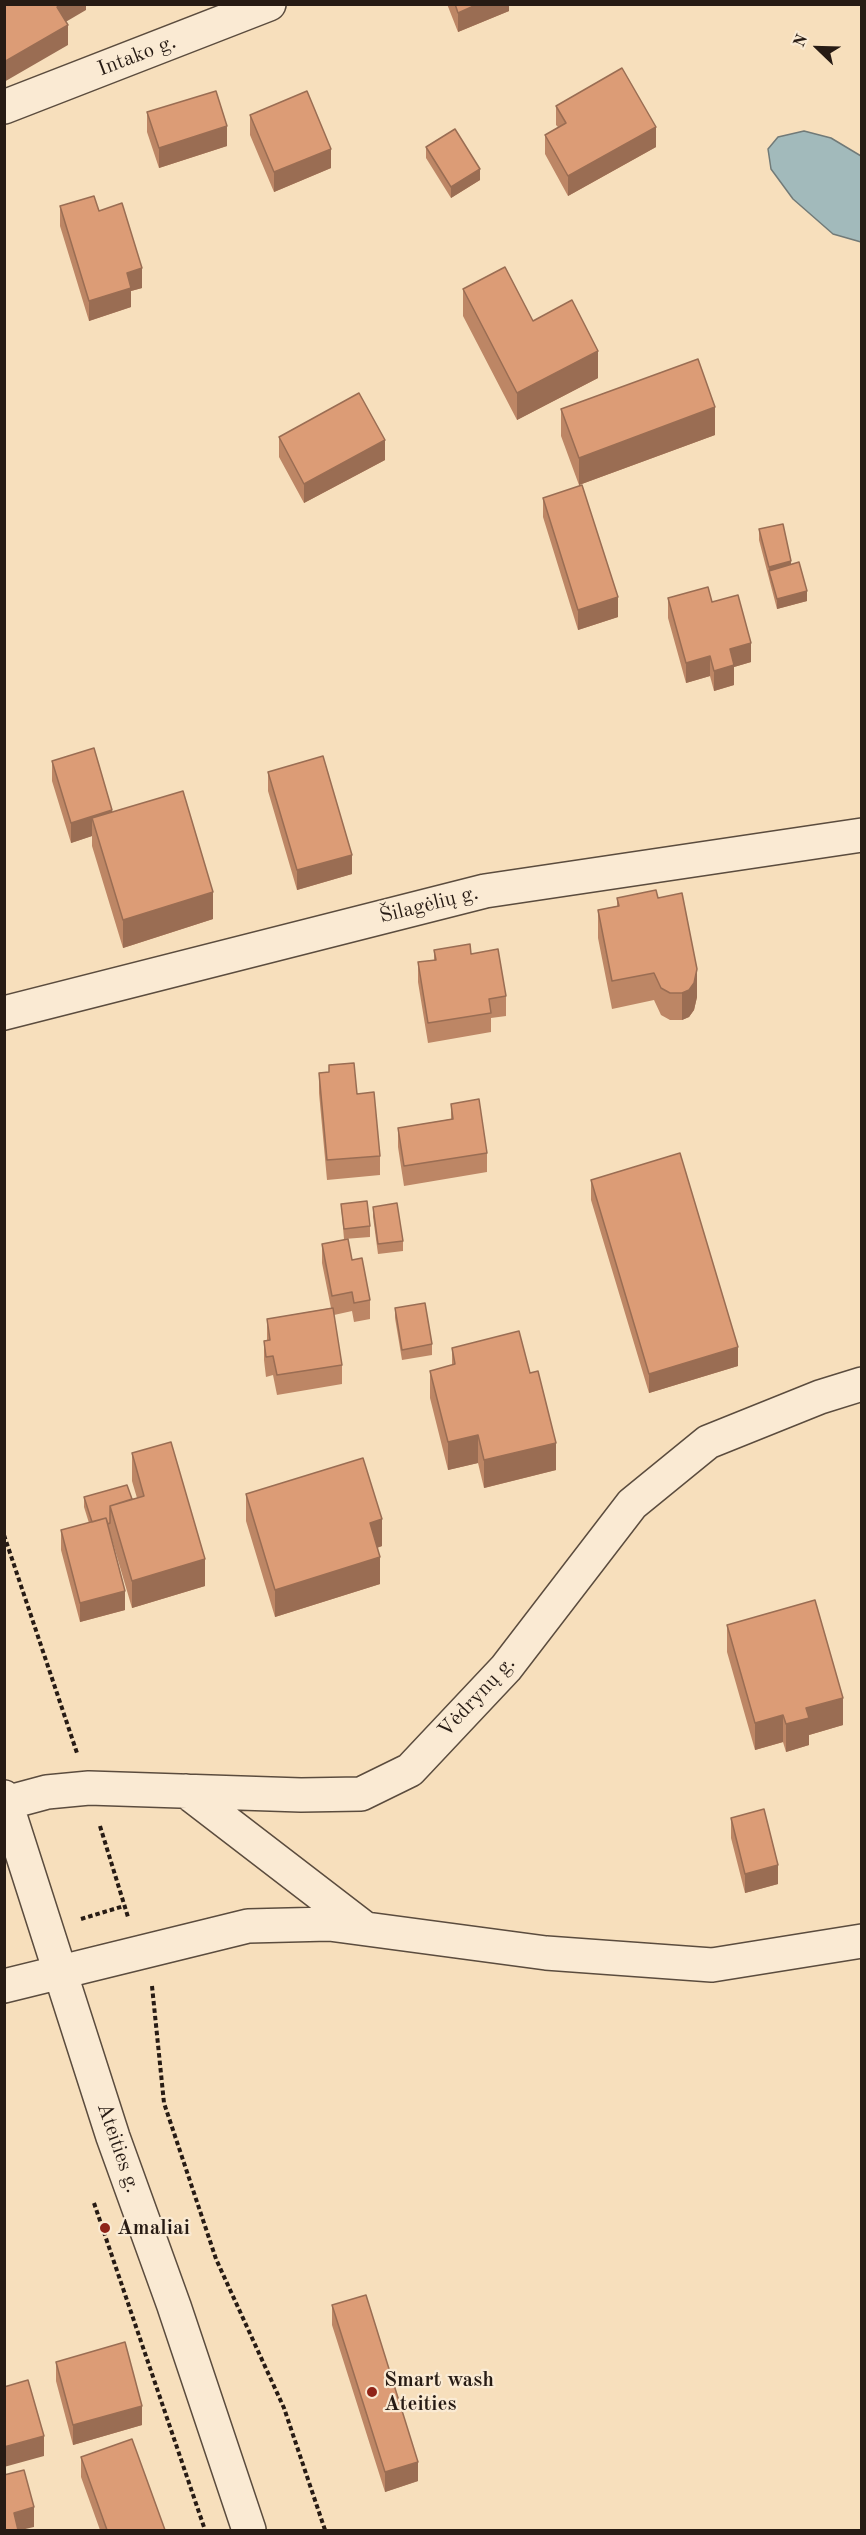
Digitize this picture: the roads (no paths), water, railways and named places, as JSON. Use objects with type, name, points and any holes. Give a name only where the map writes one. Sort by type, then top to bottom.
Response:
[{"type":"street","name":"Intako g.","points":[[4,107],[268,4]]},
{"type":"street","name":"Šilagėlių g.","points":[[4,1013],[485,891],[861,835]]},
{"type":"street","name":"Vėdrynų g.","points":[[5,1800],[47,1792],[89,1788],[301,1795],[361,1794],[410,1770],[506,1668],[632,1504],[708,1442],[820,1397],[861,1384]]},
{"type":"street","points":[[186,1791],[365,1928]]},
{"type":"street","name":"Ateities g.","points":[[5,1800],[113,2137],[174,2306],[249,2530]]},
{"type":"street","points":[[4,1986],[248,1926],[329,1924],[546,1953],[712,1965],[861,1941]]},
{"type":"water","points":[[804,131],[831,138],[861,156],[861,242],[833,234],[793,199],[771,169],[768,149],[778,137]]},
{"type":"place","name":"Amaliai","points":[[105,2228]]},
{"type":"place","name":"Smart wash Ateities","points":[[372,2392]]}]
